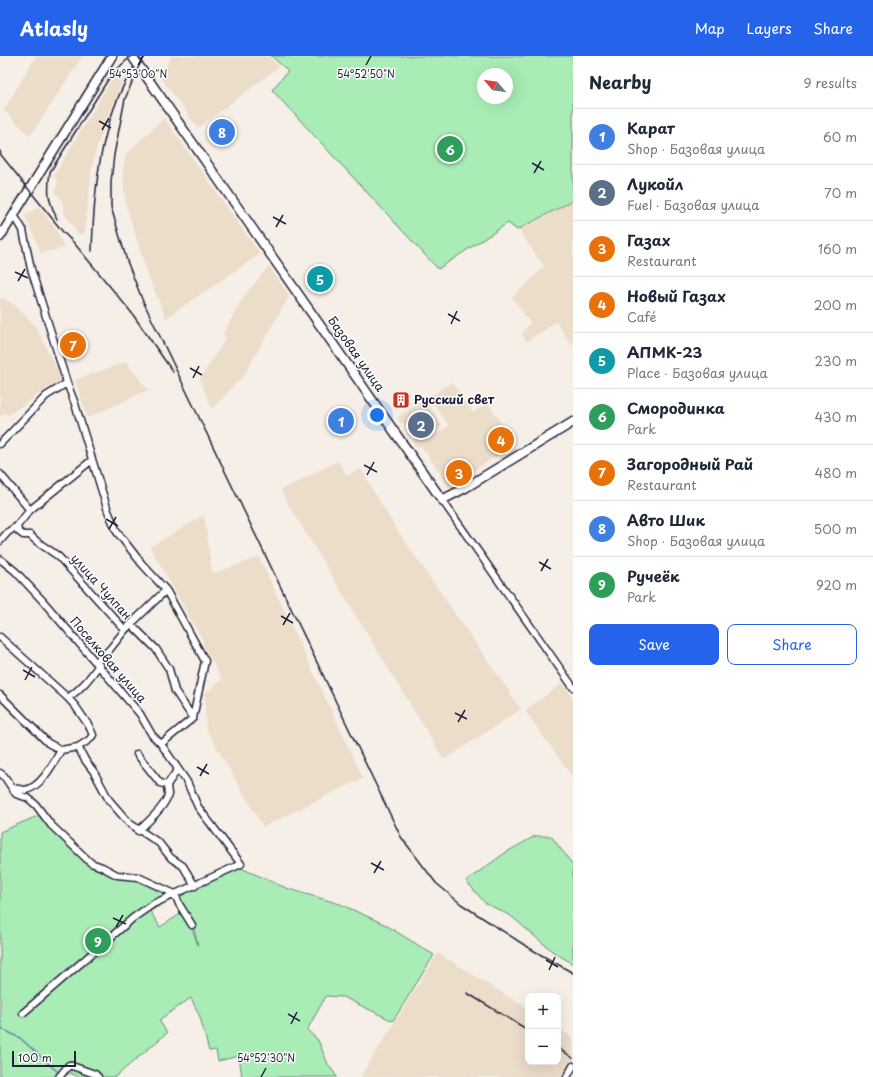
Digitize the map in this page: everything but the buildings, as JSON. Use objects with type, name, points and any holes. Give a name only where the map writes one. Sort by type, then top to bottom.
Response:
[{"type":"main road","points":[[0,237],[112,56]]},
{"type":"main road","name":"Базовая улица","points":[[132,56],[442,500]]},
{"type":"main road","points":[[442,500],[465,488],[573,422]]},
{"type":"street","points":[[14,215],[23,230],[31,269],[108,512],[117,532],[142,564],[166,590],[205,661],[193,718],[160,744]]},
{"type":"street","points":[[0,444],[46,396],[67,383]]},
{"type":"street","points":[[0,541],[8,532],[18,526],[30,510],[92,460]]},
{"type":"street","points":[[0,474],[30,510]]},
{"type":"street","name":"Базовая улица","points":[[442,500],[573,687]]},
{"type":"street","name":"улица Чулпан","points":[[18,526],[18,531],[23,535],[30,535],[35,541],[48,548],[59,557],[125,630],[131,624],[156,649],[169,668],[175,691],[193,718]]},
{"type":"street","name":"Поселковая улица","points":[[0,559],[42,600],[140,714],[152,735],[187,782],[198,807],[242,864],[195,886]]},
{"type":"street","points":[[131,624],[166,590]]},
{"type":"street","points":[[68,698],[86,683],[97,664],[125,630]]},
{"type":"street","points":[[0,637],[68,698],[85,720],[93,735],[89,740],[78,747],[61,750],[48,743],[0,695]]},
{"type":"street","points":[[23,1013],[133,918],[153,904],[195,886],[184,866],[172,858],[159,843],[129,824],[109,800],[78,747]]},
{"type":"street","points":[[12,788],[26,790],[34,786],[46,775],[61,750]]},
{"type":"street","points":[[137,754],[160,783],[167,785]]},
{"type":"street","points":[[138,831],[152,819],[161,808],[168,795],[167,785],[178,769]]},
{"type":"street","points":[[0,773],[4,776],[16,794],[28,798],[36,805],[51,826],[91,863],[102,867],[116,876],[138,877],[175,894],[179,904],[192,925]]},
{"type":"street","points":[[59,1077],[69,1065],[95,1074],[98,1077]]},
{"type":"street","points":[[566,1077],[573,1066]]},
{"type":"shaded area","points":[[36,56],[82,57],[30,136],[4,110]]},
{"type":"shaded area","points":[[171,56],[268,56],[279,67],[198,128],[161,78]]},
{"type":"shaded area","points":[[116,72],[125,74],[97,146],[92,167],[84,234],[78,234],[65,215],[62,200],[55,192],[58,181],[54,176]]},
{"type":"shaded area","points":[[164,118],[260,254],[166,318],[148,275],[126,205],[123,172],[126,154]]},
{"type":"shaded area","points":[[571,202],[573,203],[573,347],[556,322],[526,342],[522,334],[530,323],[512,297],[544,266],[519,231]]},
{"type":"shaded area","points":[[39,207],[57,231],[64,248],[41,253],[25,215]]},
{"type":"shaded area","points":[[269,266],[289,296],[244,375],[212,409],[200,379],[226,338],[223,334],[244,296]]},
{"type":"shaded area","points":[[2,297],[14,305],[35,325],[62,380],[33,397],[33,399],[8,415],[4,413],[0,417],[0,300]]},
{"type":"shaded area","points":[[126,362],[148,390],[88,418],[75,380]]},
{"type":"shaded area","points":[[452,382],[473,413],[488,403],[515,444],[449,487],[421,445],[418,448],[413,443],[414,438],[409,428],[404,423],[399,422],[398,417],[425,399],[442,426],[427,440],[449,426],[429,397]]},
{"type":"shaded area","points":[[338,461],[347,476],[361,469],[397,530],[521,709],[444,760],[281,490]]},
{"type":"shaded area","points":[[204,515],[212,574],[259,557],[363,778],[263,827],[206,729],[205,694],[222,679],[203,645],[204,642],[150,547]]},
{"type":"shaded area","points":[[563,683],[573,698],[573,778],[525,710]]},
{"type":"shaded area","points":[[438,953],[525,1007],[525,1065],[561,1065],[561,1030],[573,1038],[573,1064],[565,1077],[361,1076]]},
{"type":"green space","points":[[271,56],[573,56],[573,201],[517,230],[508,223],[438,269],[272,90],[288,71]]},
{"type":"green space","points":[[40,815],[91,864],[116,876],[138,878],[171,894],[174,898],[150,911],[160,927],[182,913],[191,926],[198,945],[193,925],[181,904],[179,895],[241,868],[286,888],[340,904],[384,924],[434,955],[393,1021],[343,997],[326,996],[307,1030],[318,1040],[328,1064],[337,1077],[242,1077],[239,1056],[218,1061],[216,1050],[209,1051],[200,1017],[191,998],[159,1020],[167,1033],[115,1077],[79,1077],[70,1073],[64,1077],[0,1077],[0,832]]},
{"type":"green space","points":[[535,836],[551,836],[573,865],[573,964],[552,951],[511,916],[485,903],[466,881],[505,853]]},
{"type":"waterway","points":[[0,1018],[2,1029],[20,1038],[60,1074]]},
{"type":"railway","points":[[57,219],[49,196],[50,172],[111,75],[131,56]]},
{"type":"railway","points":[[145,56],[139,66],[125,99],[114,155],[111,182],[111,207],[127,261],[142,299],[401,837],[436,883],[461,904],[529,948],[573,973]]},
{"type":"railway","points":[[92,251],[97,180],[106,133],[122,89],[133,68]]},
{"type":"railway","points":[[0,151],[1,155],[63,232],[74,243],[131,312],[173,372]]},
{"type":"railway","points":[[467,993],[526,1029]]},
{"type":"railway","points":[[561,1050],[573,1058]]},
{"type":"place","name":"Авто Шик","points":[[222,132]]},
{"type":"place","name":"Смородинка","points":[[450,149]]},
{"type":"place","name":"АПМК-23","points":[[320,279]]},
{"type":"place","name":"Загородный Рай","points":[[73,345]]},
{"type":"place","name":"Русский свет","points":[[401,400]]},
{"type":"place","name":"Карат","points":[[341,421]]},
{"type":"place","name":"Лукойл","points":[[421,425]]},
{"type":"place","name":"Новый Газах","points":[[501,440]]},
{"type":"place","name":"Газах","points":[[459,473]]},
{"type":"place","name":"Ручеёк","points":[[98,941]]}]
